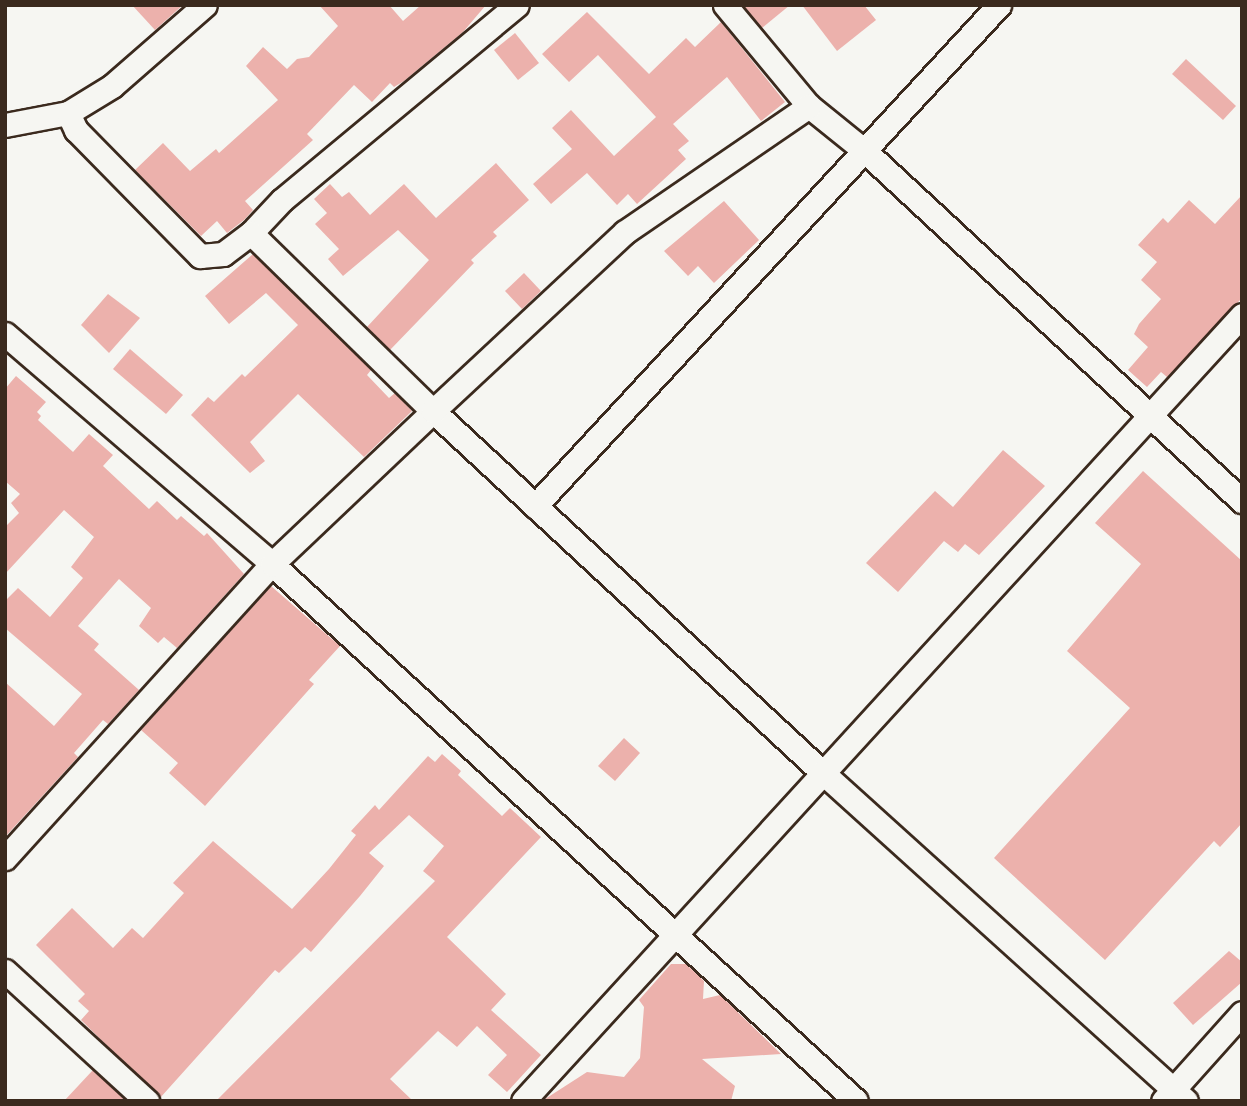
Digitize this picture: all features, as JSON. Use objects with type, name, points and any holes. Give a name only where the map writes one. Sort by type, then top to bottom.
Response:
[{"type":"street","points":[[5,125],[68,113],[112,86],[205,5]]},
{"type":"street","points":[[68,113],[76,130],[201,256],[223,254],[251,233],[282,200],[517,5]]},
{"type":"street","points":[[725,5],[809,106],[866,152],[1242,501]]},
{"type":"street","points":[[535,506],[866,152],[999,5]]},
{"type":"street","points":[[5,858],[272,564],[433,411],[625,232],[809,106]]},
{"type":"street","points":[[251,233],[433,411],[1174,1097],[1242,1013]]},
{"type":"street","points":[[523,1101],[676,937],[822,773],[1242,315]]},
{"type":"street","points":[[5,334],[272,564],[856,1101]]},
{"type":"street","points":[[5,971],[147,1101]]},
{"type":"building","points":[[132,5],[183,5],[155,30]]},
{"type":"building","points":[[319,5],[389,5],[403,21],[421,5],[486,5],[463,32],[404,81],[394,87],[390,83],[372,102],[354,85],[307,134],[313,140],[245,201],[253,210],[244,220],[227,233],[217,221],[201,236],[135,170],[163,143],[190,171],[216,149],[219,153],[278,100],[246,66],[263,47],[287,69],[297,59],[309,57],[338,26]]},
{"type":"building","points":[[743,5],[790,5],[762,28]]},
{"type":"building","points":[[802,5],[864,5],[876,20],[837,51]]},
{"type":"building","points":[[587,12],[649,74],[686,38],[695,47],[721,22],[785,102],[761,121],[727,77],[673,124],[689,141],[678,150],[686,159],[637,204],[628,194],[617,205],[587,173],[551,204],[533,184],[572,149],[552,128],[571,110],[614,156],[656,117],[598,55],[569,82],[542,54]]},
{"type":"building","points":[[515,33],[539,63],[518,80],[494,50]]},
{"type":"building","points":[[1186,59],[1236,106],[1223,120],[1172,74]]},
{"type":"building","points":[[496,163],[529,200],[493,232],[497,236],[471,260],[474,263],[390,350],[367,327],[429,260],[398,230],[343,276],[328,259],[339,249],[315,224],[327,213],[314,199],[330,184],[342,197],[349,192],[370,215],[404,184],[436,218]]},
{"type":"building","points":[[1242,195],[1242,298],[1167,377],[1161,372],[1147,387],[1128,370],[1148,347],[1134,334],[1139,324],[1161,299],[1141,280],[1157,262],[1138,245],[1163,218],[1168,223],[1189,200],[1215,224]]},
{"type":"building","points":[[724,201],[759,240],[714,283],[698,266],[688,276],[664,251]]},
{"type":"building","points":[[253,254],[371,370],[367,375],[389,398],[395,393],[412,411],[364,457],[298,394],[250,442],[265,461],[250,473],[191,415],[208,397],[214,402],[242,374],[245,377],[298,325],[266,293],[229,324],[205,296]]},
{"type":"building","points":[[524,273],[541,291],[522,309],[505,291]]},
{"type":"building","points":[[108,294],[140,318],[109,353],[81,325]]},
{"type":"building","points":[[130,349],[183,395],[166,414],[113,369]]},
{"type":"building","points":[[16,376],[46,402],[37,412],[41,416],[38,420],[73,452],[89,434],[113,455],[103,466],[149,509],[157,501],[177,520],[181,516],[204,536],[207,533],[244,574],[177,648],[164,637],[158,643],[139,626],[151,608],[119,579],[78,626],[99,644],[94,650],[139,690],[108,724],[103,720],[74,753],[78,757],[5,837],[5,682],[54,726],[82,694],[5,628],[5,601],[18,588],[50,617],[83,578],[71,567],[94,537],[64,510],[5,574],[5,527],[19,513],[11,503],[20,494],[5,481],[5,389]]},
{"type":"building","points":[[1003,450],[1045,486],[979,555],[965,544],[958,552],[944,541],[898,592],[866,563],[935,491],[953,507]]},
{"type":"building","points":[[1143,471],[1242,561],[1242,823],[1220,847],[1214,841],[1105,960],[994,858],[1130,708],[1067,651],[1141,564],[1095,523]]},
{"type":"building","points":[[271,586],[340,646],[309,680],[314,684],[205,806],[169,773],[178,763],[141,730]]},
{"type":"building","points":[[624,738],[640,753],[615,781],[598,766]]},
{"type":"building","points":[[442,754],[461,771],[458,775],[502,816],[510,808],[541,837],[447,937],[506,994],[491,1010],[541,1055],[507,1092],[488,1075],[507,1055],[477,1026],[457,1047],[438,1031],[390,1079],[413,1101],[216,1101],[435,881],[423,871],[444,846],[409,815],[369,853],[384,866],[311,952],[305,947],[279,973],[275,970],[160,1098],[81,1020],[89,1011],[78,1001],[85,994],[36,945],[72,908],[113,948],[132,928],[143,938],[184,893],[173,883],[213,841],[292,909],[329,869],[356,835],[351,831],[375,805],[379,810],[428,756],[435,762]]},
{"type":"building","points":[[1229,951],[1242,962],[1242,982],[1193,1025],[1173,1003]]},
{"type":"building","points":[[671,964],[686,964],[704,981],[703,999],[720,995],[781,1054],[702,1059],[735,1086],[731,1101],[542,1101],[587,1072],[624,1077],[640,1058],[644,1007],[639,1000]]},
{"type":"building","points":[[93,1070],[126,1101],[64,1101]]}]
